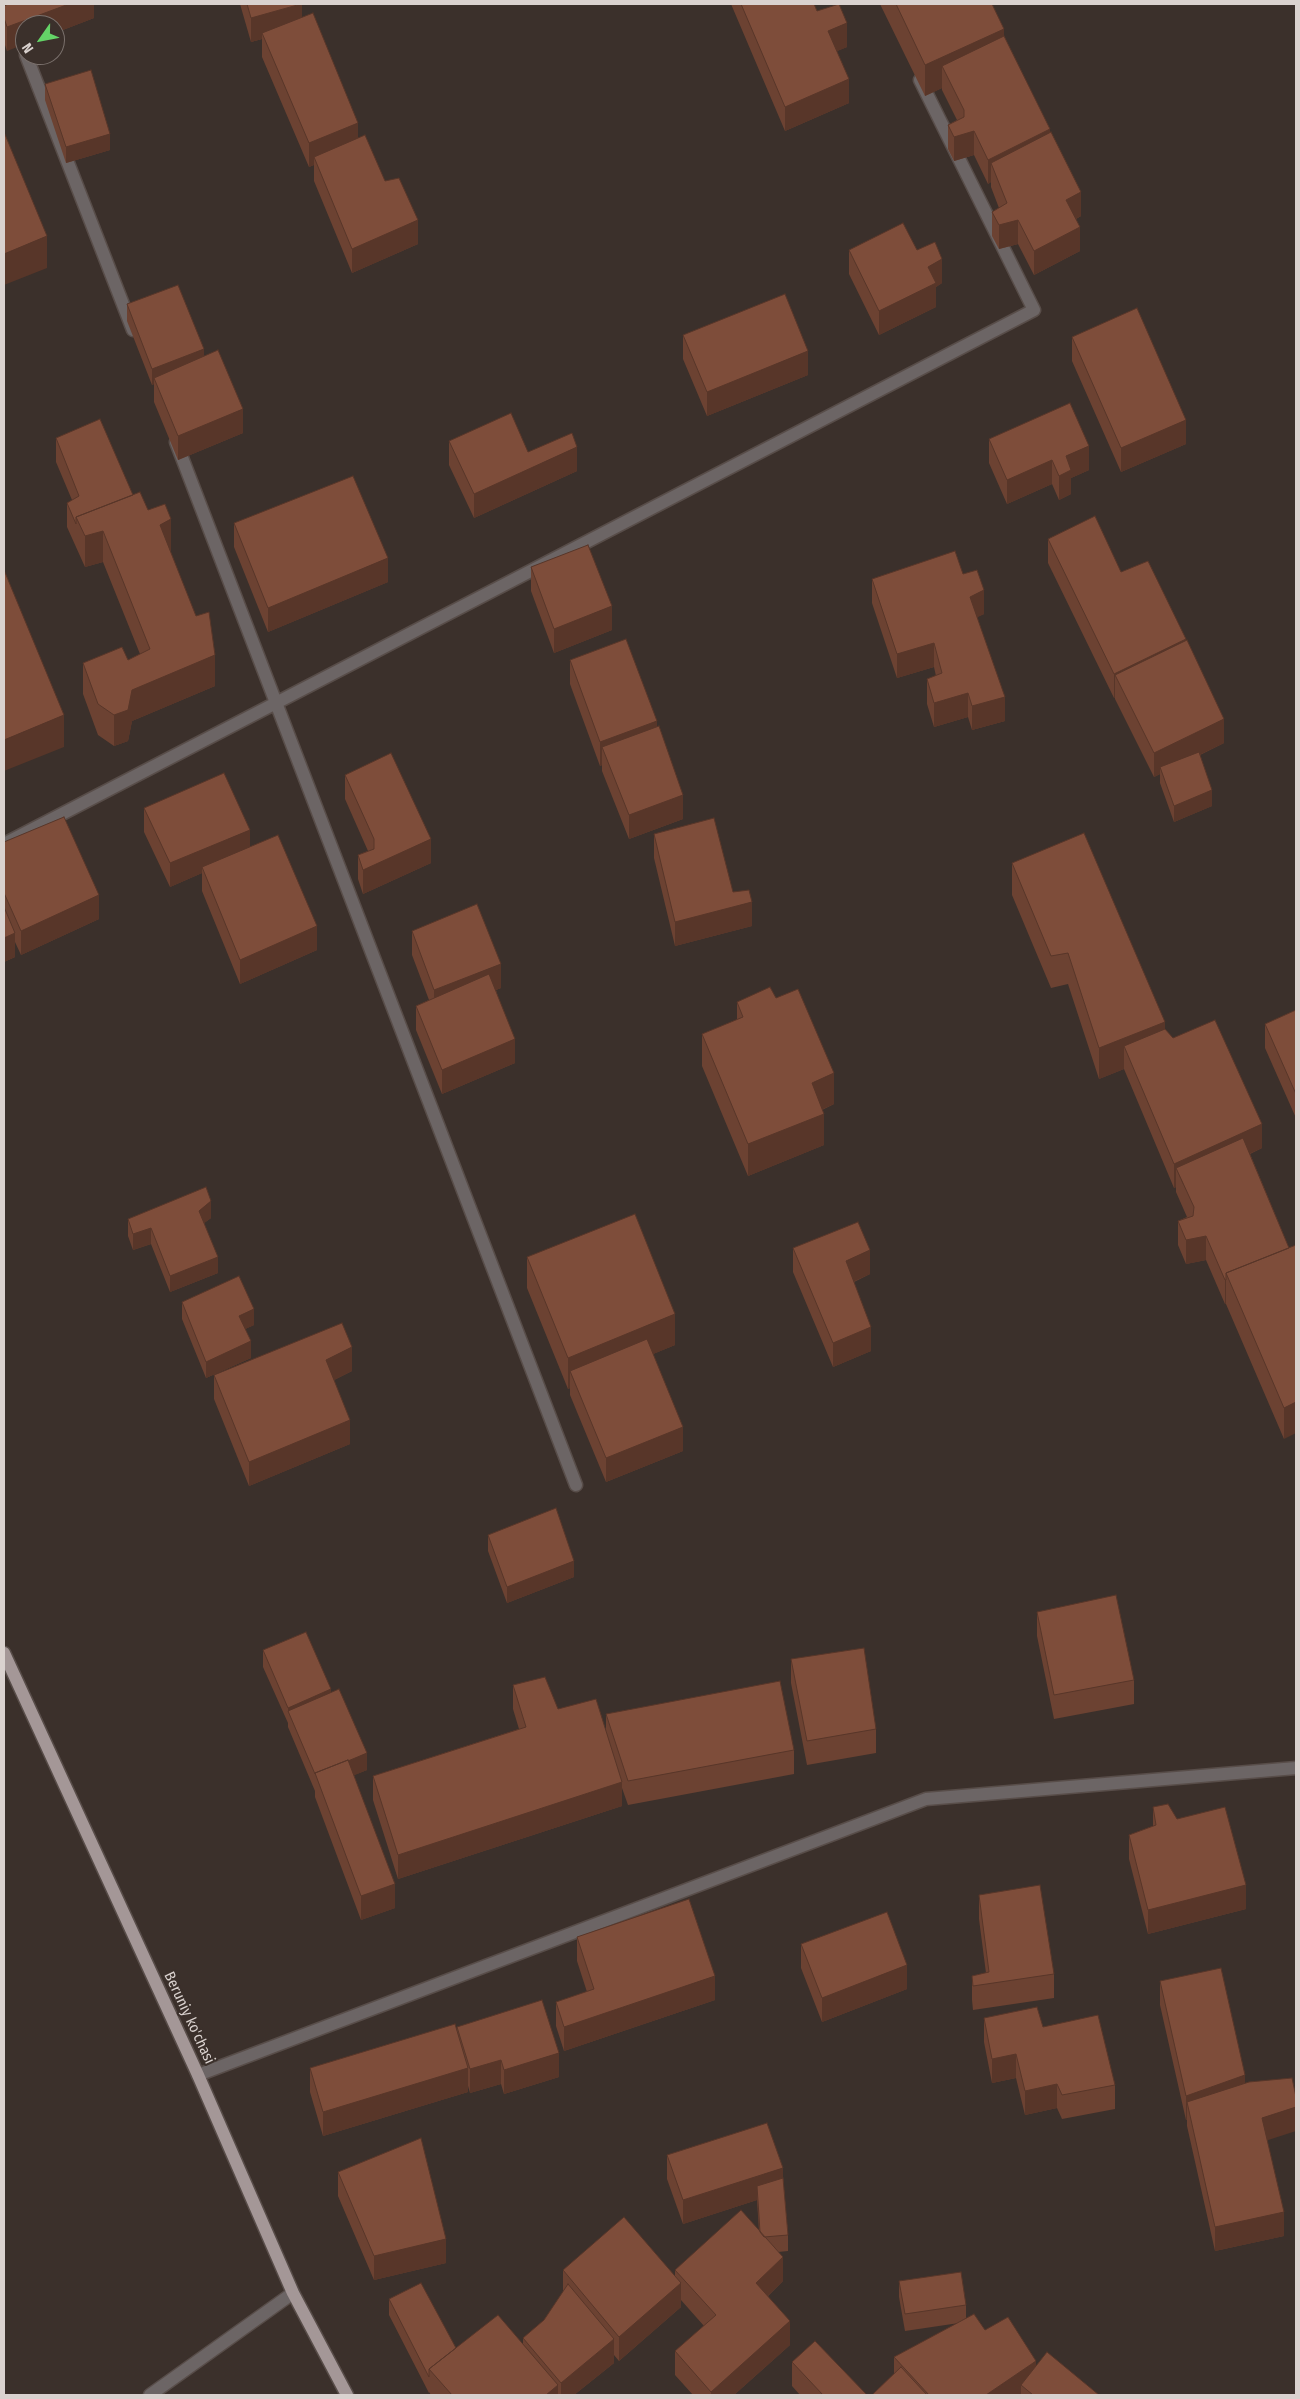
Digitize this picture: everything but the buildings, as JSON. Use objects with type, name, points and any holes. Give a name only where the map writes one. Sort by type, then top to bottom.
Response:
[{"type":"main road","name":"Beruniy ko'chasi","points":[[4,1653],[198,2076],[293,2293],[347,2395]]},
{"type":"street","points":[[30,65],[137,342]]},
{"type":"street","points":[[4,844],[1034,310],[912,65]]},
{"type":"street","points":[[173,434],[576,1485]]},
{"type":"street","points":[[198,2076],[926,1799],[1296,1768]]},
{"type":"street","points":[[150,2395],[293,2293]]}]
